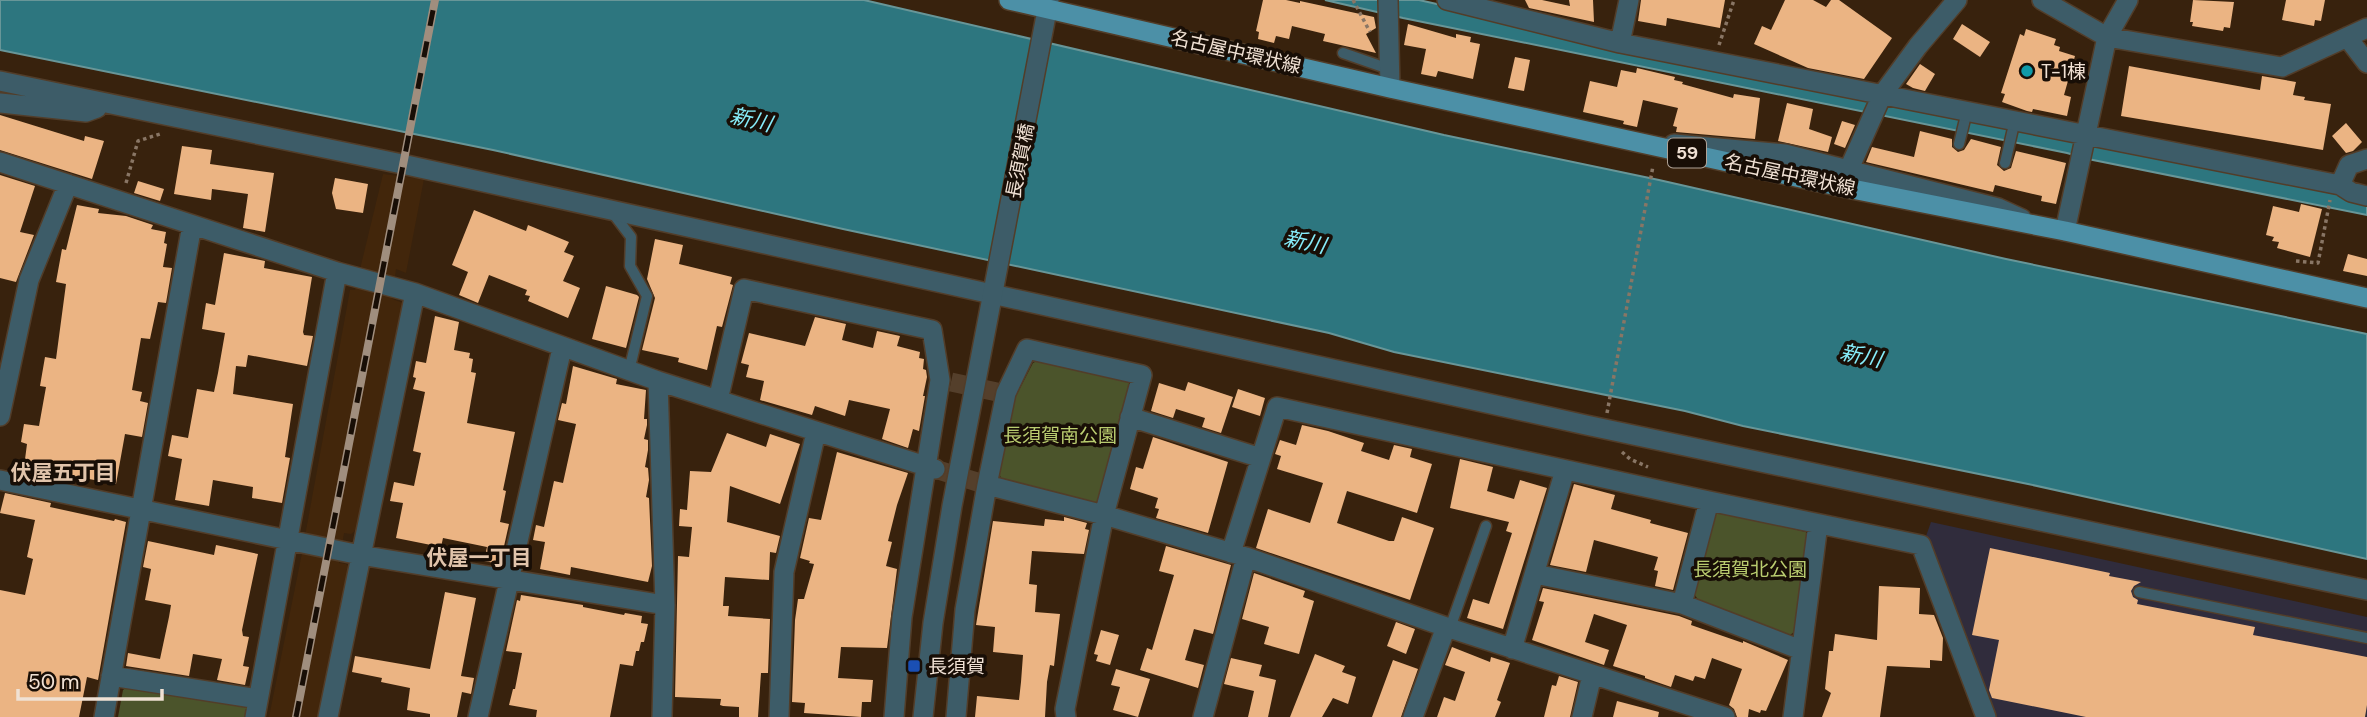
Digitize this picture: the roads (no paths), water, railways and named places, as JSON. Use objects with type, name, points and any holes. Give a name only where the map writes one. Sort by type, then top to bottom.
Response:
[{"type":"main road","name":"名古屋中環状線","points":[[1009,0],[1049,5],[1390,78],[1656,151],[2064,231],[2367,298]]},
{"type":"street","points":[[1447,0],[1520,9],[1620,43],[2340,186],[2367,196]]},
{"type":"street","points":[[1620,43],[1629,0]]},
{"type":"street","points":[[1849,169],[1882,95],[1918,46],[1957,0]]},
{"type":"street","points":[[2042,0],[2107,37],[2282,67],[2367,28]]},
{"type":"street","points":[[2064,231],[2107,37],[2128,0]]},
{"type":"street","name":"長須賀橋","points":[[923,717],[937,597],[1049,5]]},
{"type":"street","points":[[1388,9],[1390,78]]},
{"type":"street","points":[[2347,37],[2367,63]]},
{"type":"street","points":[[0,81],[994,290],[2367,590]]},
{"type":"street","points":[[0,103],[86,111],[111,104]]},
{"type":"street","points":[[1656,151],[1678,144],[1785,155],[1998,208],[2036,226]]},
{"type":"street","points":[[2340,186],[2348,165],[2367,159]]},
{"type":"street","points":[[0,162],[337,272],[415,293],[629,372],[931,468]]},
{"type":"street","points":[[0,416],[29,280],[68,184]]},
{"type":"street","points":[[104,717],[192,225]]},
{"type":"street","points":[[111,676],[257,708],[337,272]]},
{"type":"street","points":[[718,400],[744,289],[932,330],[945,381],[902,617],[894,717]]},
{"type":"street","points":[[328,717],[415,293]]},
{"type":"street","points":[[478,717],[562,348]]},
{"type":"street","points":[[956,717],[965,610],[1002,393],[1027,349],[1142,375],[1104,515],[1065,709],[1066,717]]},
{"type":"street","points":[[658,381],[665,605],[662,717]]},
{"type":"street","points":[[1203,717],[1261,458],[1277,407],[1709,502],[1921,545],[1986,717]]},
{"type":"street","points":[[1130,417],[1261,458]]},
{"type":"street","points":[[779,717],[784,572],[816,432]]},
{"type":"street","points":[[1512,649],[1565,470]]},
{"type":"street","points":[[0,480],[360,555],[665,605]]},
{"type":"street","points":[[987,485],[1104,515],[1238,555],[1448,628],[1714,715]]},
{"type":"street","points":[[1682,604],[1709,502]]},
{"type":"street","points":[[1793,717],[1818,524]]},
{"type":"street","points":[[1535,574],[1682,604],[1801,650]]},
{"type":"street","points":[[1413,717],[1448,628]]},
{"type":"street","points":[[1582,717],[1592,675]]},
{"type":"lane","points":[[1343,53],[1390,78]]},
{"type":"lane","points":[[1961,139],[1967,112]]},
{"type":"lane","points":[[2005,163],[2015,122]]},
{"type":"lane","points":[[610,210],[632,237],[630,266],[647,296],[629,372]]},
{"type":"lane","points":[[1448,628],[1486,526]]},
{"type":"lane","points":[[2139,592],[2367,638]]},
{"type":"water","name":"新川","points":[[0,0],[864,0],[1444,135],[1659,180],[2006,259],[2367,334],[2367,559],[2028,484],[1743,426],[1685,411],[1394,352],[1329,333],[843,229],[493,150],[0,50]]},
{"type":"water","points":[[1325,0],[1419,0],[1619,45],[2367,198],[2367,215],[1403,18]]},
{"type":"tunnel","points":[[951,382],[997,392]]},
{"type":"tunnel","points":[[935,469],[987,485]]},
{"type":"railway","points":[[296,717],[435,0]]},
{"type":"place","name":"T-1棟","points":[[2027,71]]},
{"type":"place","name":"長須賀","points":[[914,666]]},
{"type":"district","name":"伏屋五丁目","points":[[63,473]]},
{"type":"district","name":"伏屋一丁目","points":[[479,558]]},
{"type":"park label","name":"長須賀南公園","points":[[1060,435]]},
{"type":"park label","name":"長須賀北公園","points":[[1750,569]]}]
